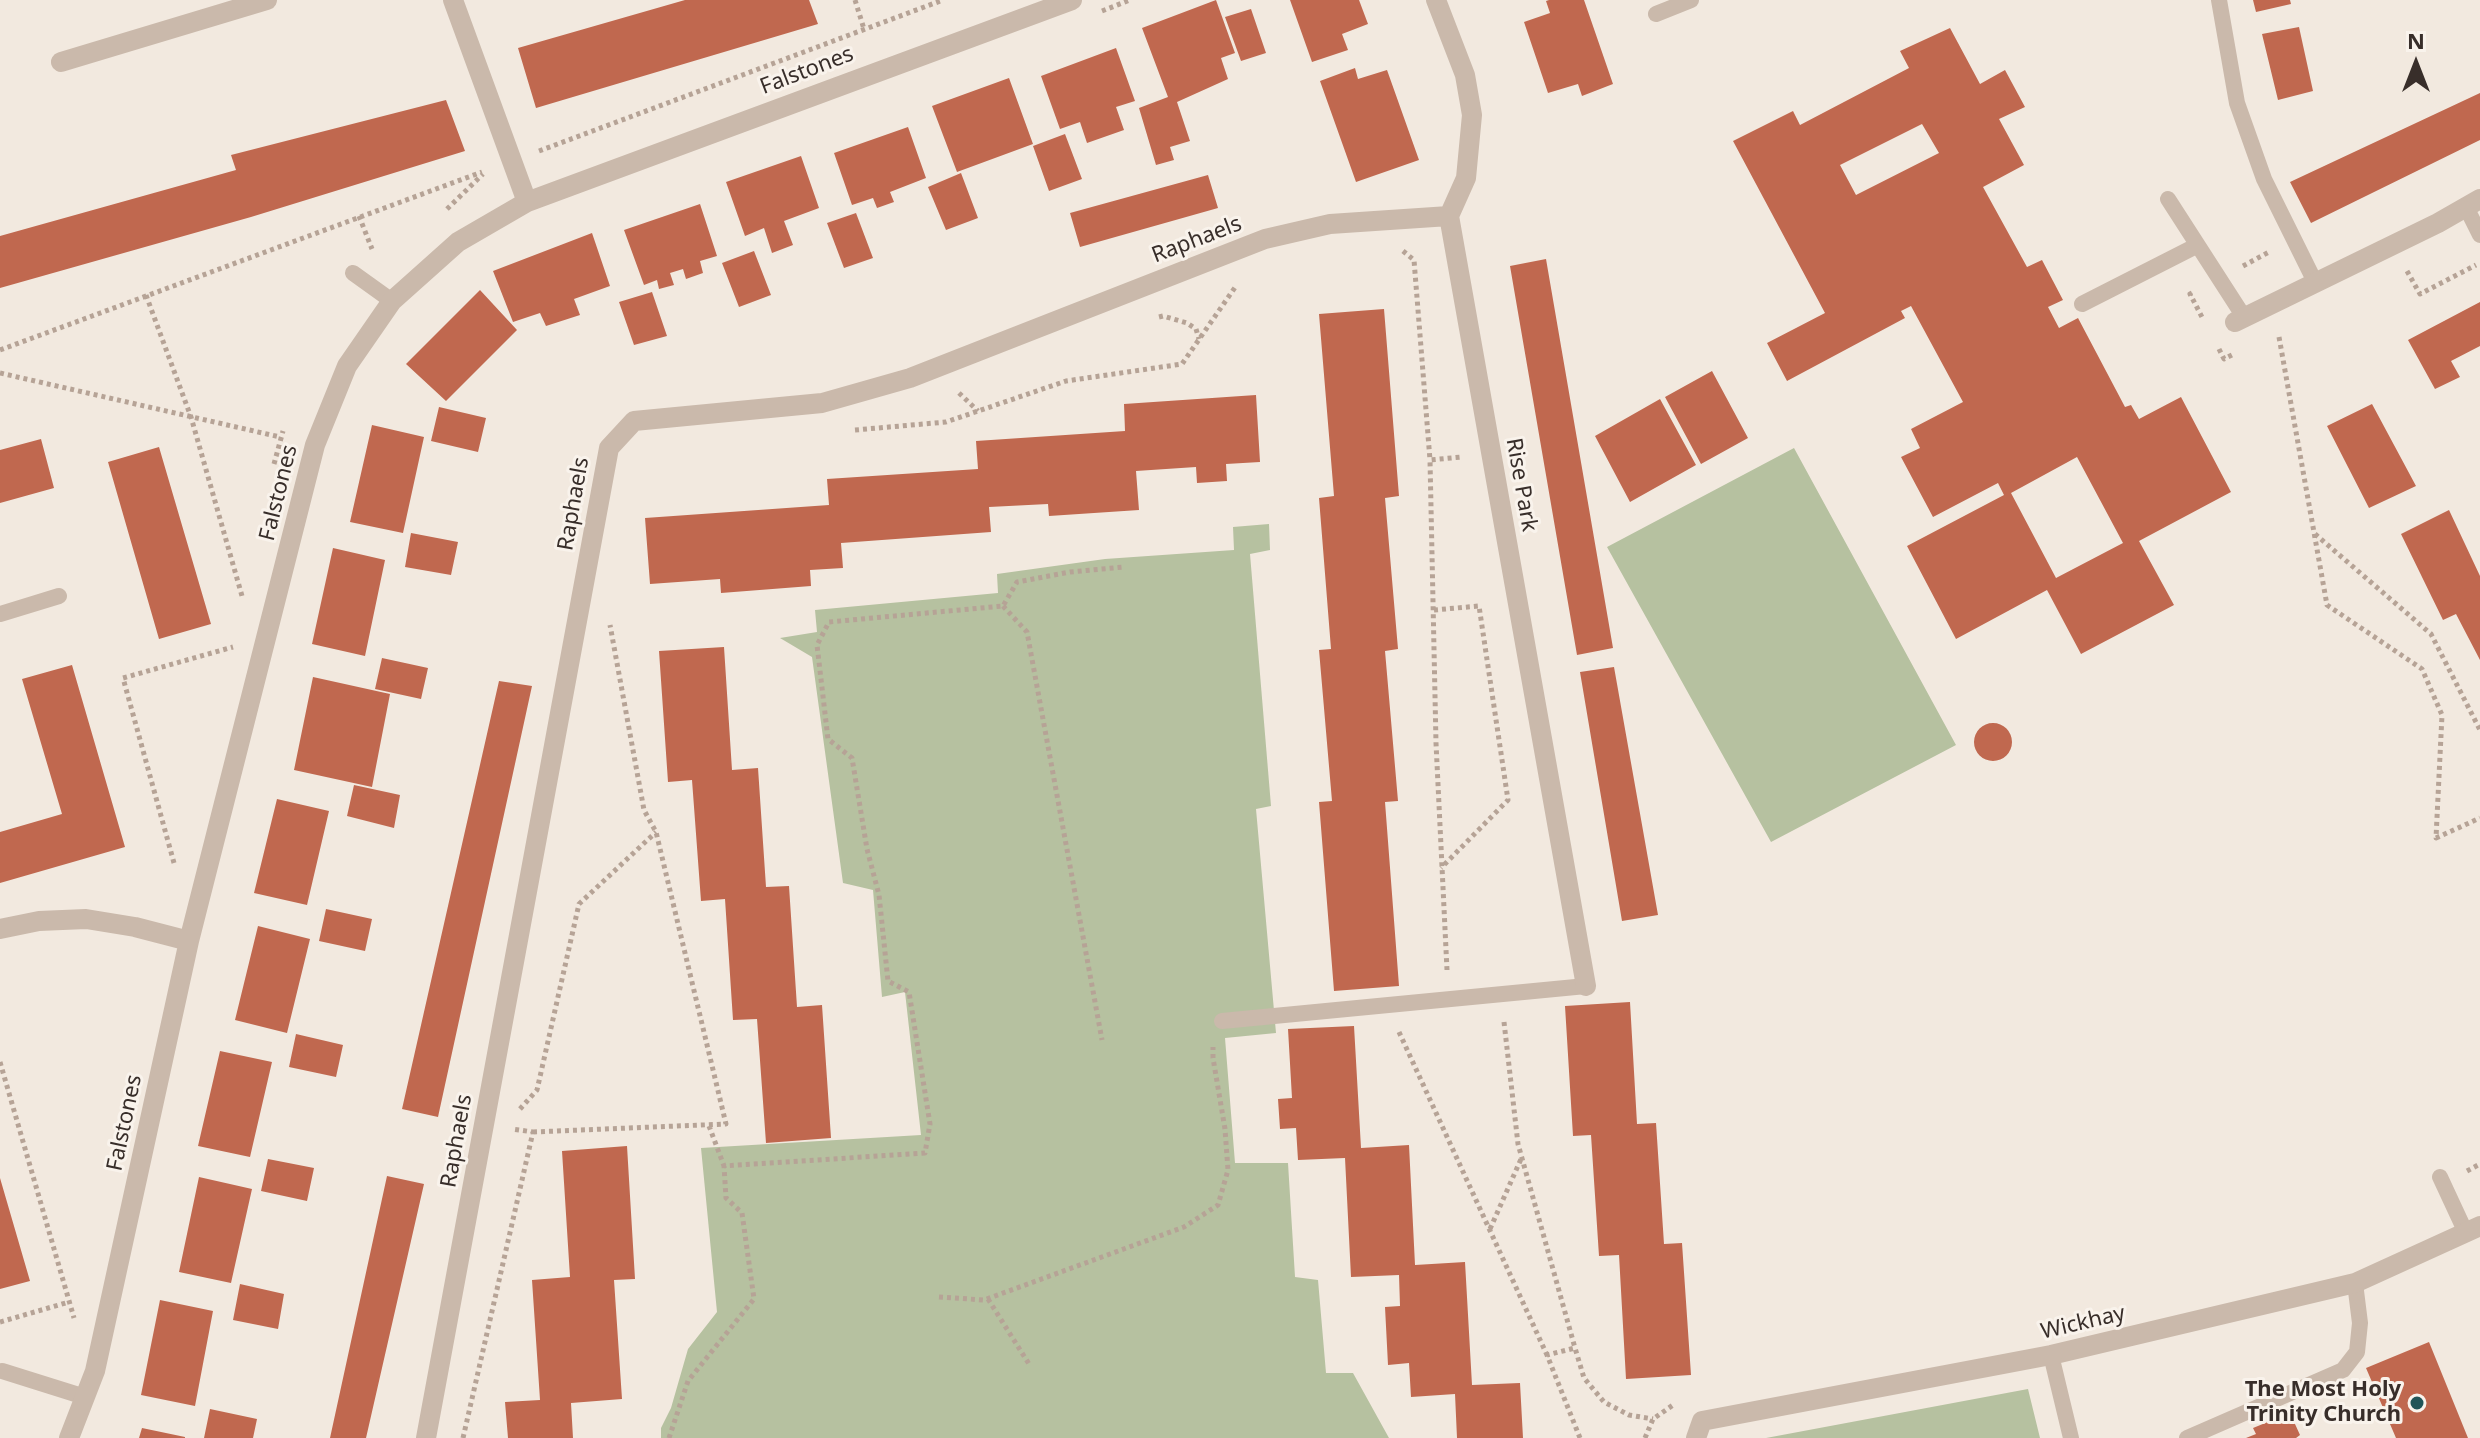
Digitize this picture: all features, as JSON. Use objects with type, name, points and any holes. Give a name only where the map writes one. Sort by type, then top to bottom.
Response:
[{"type":"street","points":[[61,62],[267,0]]},
{"type":"street","points":[[453,0],[527,202]]},
{"type":"street","name":"Falstones","points":[[69,1438],[95,1371],[189,941],[315,445],[347,366],[392,301],[458,242],[527,202],[1072,0]]},
{"type":"street","points":[[1436,0],[1465,75],[1472,115],[1466,178],[1449,216]]},
{"type":"street","points":[[2239,320],[2473,203]]},
{"type":"street","name":"Rise Park","points":[[1449,216],[1586,986]]},
{"type":"street","name":"Raphaels","points":[[426,1438],[609,448],[634,421],[822,403],[910,378],[1265,239],[1330,224],[1449,216]]},
{"type":"street","points":[[0,929],[39,921],[86,919],[135,927],[189,941]]},
{"type":"street","name":"Wickhay","points":[[1696,1438],[1702,1421],[2051,1355],[2355,1283],[2473,1229]]},
{"type":"lane","points":[[1656,14],[1691,0]]},
{"type":"lane","points":[[2219,0],[2237,103],[2264,179],[2315,282]]},
{"type":"lane","points":[[2168,199],[2239,320]]},
{"type":"lane","points":[[2473,203],[2480,235]]},
{"type":"lane","points":[[2082,304],[2196,246]]},
{"type":"lane","points":[[353,273],[392,301]]},
{"type":"lane","points":[[0,614],[59,596]]},
{"type":"lane","points":[[1222,1021],[1586,986]]},
{"type":"lane","points":[[2440,1177],[2473,1229]]},
{"type":"lane","points":[[2187,1438],[2343,1370],[2357,1352],[2360,1323],[2355,1283]]},
{"type":"lane","points":[[2051,1355],[2071,1438]]},
{"type":"lane","points":[[2,1371],[85,1397]]},
{"type":"path","points":[[855,0],[864,29]]},
{"type":"path","points":[[512,160],[943,0]]},
{"type":"path","points":[[1096,13],[1130,0]]},
{"type":"path","points":[[0,350],[487,170],[444,212]]},
{"type":"path","points":[[359,216],[373,251]]},
{"type":"path","points":[[1396,247],[1414,260],[1430,460],[1440,869],[1449,999]]},
{"type":"path","points":[[842,431],[946,422],[1066,381],[1182,364],[1241,279]]},
{"type":"path","points":[[146,295],[191,417],[244,601]]},
{"type":"path","points":[[1163,316],[1196,329],[1199,340]]},
{"type":"path","points":[[2278,332],[2327,605],[2422,669],[2442,715],[2436,838],[2480,818]]},
{"type":"path","points":[[0,373],[315,445]]},
{"type":"path","points":[[1430,460],[1490,453]]},
{"type":"path","points":[[2314,534],[2431,634],[2480,730]]},
{"type":"path","points":[[1003,606],[1017,582],[1070,572],[1124,567]]},
{"type":"path","points":[[1003,606],[1027,632],[1102,1040]]},
{"type":"path","points":[[724,1166],[925,1153],[930,1124],[909,992],[888,981],[879,895],[867,849],[852,758],[828,739],[817,645],[829,622],[1003,606]]},
{"type":"path","points":[[1434,610],[1479,606],[1508,800],[1440,869]]},
{"type":"path","points":[[484,1124],[533,1132],[726,1124],[656,832],[644,810],[608,614]]},
{"type":"path","points":[[177,873],[123,678],[234,646]]},
{"type":"path","points":[[537,1090],[579,904],[656,832]]},
{"type":"path","points":[[1501,994],[1521,1158],[1584,1378],[1604,1402],[1629,1415],[1653,1419],[1645,1438]]},
{"type":"path","points":[[1387,1005],[1547,1355],[1580,1438]]},
{"type":"path","points":[[939,1297],[988,1299],[1184,1227],[1218,1205],[1228,1170],[1225,1129],[1213,1058],[1214,1031],[1222,1021]]},
{"type":"path","points":[[0,1062],[75,1325],[79,1310]]},
{"type":"path","points":[[669,1438],[688,1381],[754,1299],[742,1213],[726,1198],[724,1166],[709,1126]]},
{"type":"path","points":[[463,1438],[533,1132]]},
{"type":"path","points":[[1490,1229],[1521,1158]]},
{"type":"path","points":[[988,1299],[1029,1364]]},
{"type":"path","points":[[0,1322],[69,1302]]},
{"type":"path","points":[[1547,1355],[1575,1348]]},
{"type":"green space","points":[[1794,448],[1956,745],[1771,842],[1607,547]]},
{"type":"green space","points":[[1269,524],[1270,550],[1250,554],[1271,806],[1256,809],[1276,1033],[1225,1038],[1235,1163],[1288,1163],[1295,1277],[1318,1280],[1326,1373],[1353,1373],[1389,1438],[661,1438],[661,1428],[671,1408],[688,1349],[717,1312],[701,1148],[921,1135],[905,992],[882,997],[873,890],[843,883],[812,657],[780,638],[817,632],[815,610],[998,593],[997,574],[1105,559],[1234,550],[1233,527]]},
{"type":"green space","points":[[2028,1389],[2040,1438],[1766,1438]]},
{"type":"building","points":[[685,0],[809,0],[818,24],[536,108],[518,48]]},
{"type":"building","points":[[1216,0],[1235,53],[1221,58],[1228,79],[1177,102],[1190,141],[1170,147],[1174,160],[1156,165],[1139,108],[1168,97],[1142,28]]},
{"type":"building","points":[[1290,0],[1359,0],[1368,24],[1342,34],[1348,50],[1312,62]]},
{"type":"building","points":[[1584,0],[1613,84],[1582,96],[1578,84],[1548,93],[1524,22],[1550,13],[1546,1]]},
{"type":"building","points":[[2253,0],[2290,0],[2291,4],[2256,12]]},
{"type":"building","points":[[1251,9],[1266,53],[1241,61],[1225,17]]},
{"type":"building","points":[[2299,27],[2313,91],[2278,100],[2262,34]]},
{"type":"building","points":[[1950,28],[1980,84],[2005,70],[2025,107],[1999,119],[2024,165],[1983,187],[2027,267],[2042,260],[2063,300],[2048,307],[2059,328],[2078,318],[2125,407],[2131,405],[2139,419],[2181,397],[2231,492],[2139,541],[2174,605],[2081,654],[2047,590],[1956,639],[1907,546],[2004,495],[1998,483],[1933,517],[1901,457],[1920,448],[1911,429],[1963,402],[1911,306],[1901,311],[1905,318],[1787,381],[1767,343],[1825,313],[1733,141],[1793,111],[1800,125],[1909,68],[1900,51]],"holes":[[[1922,124],[1939,153],[1856,195],[1840,165]],[[2077,457],[2123,543],[2056,578],[2011,493]]]},
{"type":"building","points":[[1116,48],[1135,101],[1116,107],[1124,130],[1087,143],[1080,122],[1060,129],[1041,76]]},
{"type":"building","points":[[1355,68],[1358,79],[1387,70],[1419,160],[1356,182],[1320,81]]},
{"type":"building","points":[[1009,78],[1033,144],[957,172],[932,106]]},
{"type":"building","points":[[2480,93],[2480,140],[2311,223],[2290,182]]},
{"type":"building","points":[[446,100],[465,151],[251,217],[0,288],[0,236],[236,170],[231,155]]},
{"type":"building","points":[[908,127],[926,178],[890,192],[894,202],[877,208],[873,198],[852,205],[834,153]]},
{"type":"building","points":[[1065,134],[1082,179],[1049,191],[1033,146]]},
{"type":"building","points":[[801,156],[819,208],[784,221],[793,245],[772,253],[764,228],[745,236],[726,182]]},
{"type":"building","points":[[961,173],[978,218],[946,230],[928,187]]},
{"type":"building","points":[[1208,175],[1218,208],[1080,247],[1070,213]]},
{"type":"building","points":[[700,204],[717,256],[700,261],[703,273],[686,279],[683,269],[670,273],[674,285],[659,289],[657,280],[644,285],[624,230]]},
{"type":"building","points":[[856,213],[873,258],[844,268],[827,223]]},
{"type":"building","points":[[592,233],[610,286],[574,299],[580,315],[546,326],[540,313],[513,322],[493,271]]},
{"type":"building","points":[[754,251],[771,295],[739,307],[722,263]]},
{"type":"building","points":[[1546,259],[1613,648],[1577,655],[1510,266]]},
{"type":"building","points":[[480,290],[517,330],[446,401],[406,364]]},
{"type":"building","points":[[652,292],[667,336],[634,345],[619,302]]},
{"type":"building","points":[[2480,302],[2480,346],[2451,361],[2460,377],[2435,389],[2408,340]]},
{"type":"building","points":[[1384,309],[1399,496],[1385,498],[1398,649],[1385,651],[1398,801],[1385,802],[1399,986],[1334,991],[1319,802],[1332,801],[1319,650],[1331,649],[1319,498],[1334,496],[1319,314]]},
{"type":"building","points":[[1712,371],[1748,438],[1701,464],[1665,397]]},
{"type":"building","points":[[1256,395],[1260,462],[1226,464],[1227,481],[1197,483],[1196,467],[1136,471],[1139,510],[1049,516],[1048,504],[989,507],[991,532],[841,543],[843,568],[810,570],[811,586],[721,593],[720,579],[650,584],[645,518],[829,505],[827,479],[978,469],[976,441],[1125,431],[1124,404]]},
{"type":"building","points":[[1660,399],[1696,465],[1630,502],[1595,436]]},
{"type":"building","points":[[2372,404],[2416,486],[2369,508],[2327,426]]},
{"type":"building","points":[[439,407],[486,418],[478,452],[431,441]]},
{"type":"building","points":[[372,425],[424,437],[403,533],[350,522]]},
{"type":"building","points":[[41,439],[54,488],[0,503],[0,450]]},
{"type":"building","points":[[159,447],[211,624],[159,639],[108,462]]},
{"type":"building","points":[[2449,510],[2480,576],[2480,660],[2456,614],[2443,620],[2401,534]]},
{"type":"building","points":[[411,533],[458,542],[451,575],[405,567]]},
{"type":"building","points":[[333,548],[385,560],[365,656],[312,644]]},
{"type":"building","points":[[724,647],[732,770],[758,768],[766,887],[789,886],[797,1007],[822,1005],[831,1138],[766,1143],[757,1019],[733,1020],[725,899],[701,901],[692,780],[668,782],[659,651]]},
{"type":"building","points":[[382,658],[428,668],[421,699],[375,689]]},
{"type":"building","points":[[72,665],[125,847],[0,883],[0,832],[62,814],[22,679]]},
{"type":"building","points":[[1614,667],[1658,915],[1622,921],[1580,672]]},
{"type":"building","points":[[313,677],[390,694],[372,787],[294,770]]},
{"type":"building","points":[[499,681],[532,686],[438,1117],[402,1109]]},
{"type":"building","points":[[1993,723],[2007,728],[2012,742],[2007,756],[1993,761],[1979,756],[1974,742],[1979,728]]},
{"type":"building","points":[[354,785],[400,795],[394,828],[347,816]]},
{"type":"building","points":[[277,799],[329,811],[307,905],[254,893]]},
{"type":"building","points":[[326,909],[372,919],[365,951],[319,941]]},
{"type":"building","points":[[258,926],[310,939],[287,1033],[235,1020]]},
{"type":"building","points":[[1630,1002],[1637,1124],[1656,1123],[1664,1244],[1682,1243],[1691,1375],[1626,1379],[1619,1255],[1599,1256],[1591,1135],[1573,1136],[1565,1006]]},
{"type":"building","points":[[1354,1026],[1361,1148],[1409,1145],[1415,1265],[1465,1262],[1472,1385],[1520,1383],[1523,1438],[1457,1438],[1455,1394],[1411,1397],[1409,1363],[1388,1365],[1385,1307],[1400,1306],[1399,1275],[1351,1277],[1345,1158],[1298,1160],[1296,1128],[1280,1129],[1278,1099],[1292,1098],[1288,1029]]},
{"type":"building","points":[[296,1034],[343,1045],[336,1077],[289,1067]]},
{"type":"building","points":[[220,1051],[272,1062],[250,1157],[198,1146]]},
{"type":"building","points":[[627,1146],[635,1279],[614,1280],[622,1399],[571,1403],[573,1438],[508,1438],[505,1402],[540,1400],[532,1280],[570,1277],[562,1151]]},
{"type":"building","points":[[268,1159],[314,1168],[307,1201],[261,1191]]},
{"type":"building","points":[[387,1176],[424,1184],[366,1438],[330,1438]]},
{"type":"building","points":[[199,1177],[252,1189],[231,1283],[179,1272]]},
{"type":"building","points":[[0,1178],[30,1281],[0,1289]]},
{"type":"building","points":[[240,1284],[284,1294],[278,1329],[233,1320]]},
{"type":"building","points":[[160,1300],[213,1311],[195,1406],[141,1395]]},
{"type":"building","name":"The Most Holy Trinity Church","points":[[2429,1342],[2468,1438],[2396,1438],[2366,1368]]},
{"type":"building","points":[[210,1409],[257,1419],[253,1438],[204,1438]]},
{"type":"building","name":"The Most Holy Trinity Church","points":[[2290,1413],[2300,1435],[2296,1438],[2246,1438],[2256,1434],[2253,1428]]},
{"type":"building","points":[[142,1428],[185,1437],[185,1438],[139,1438]]},
{"type":"place","name":"The Most Holy Trinity Church","points":[[2417,1403]]}]
